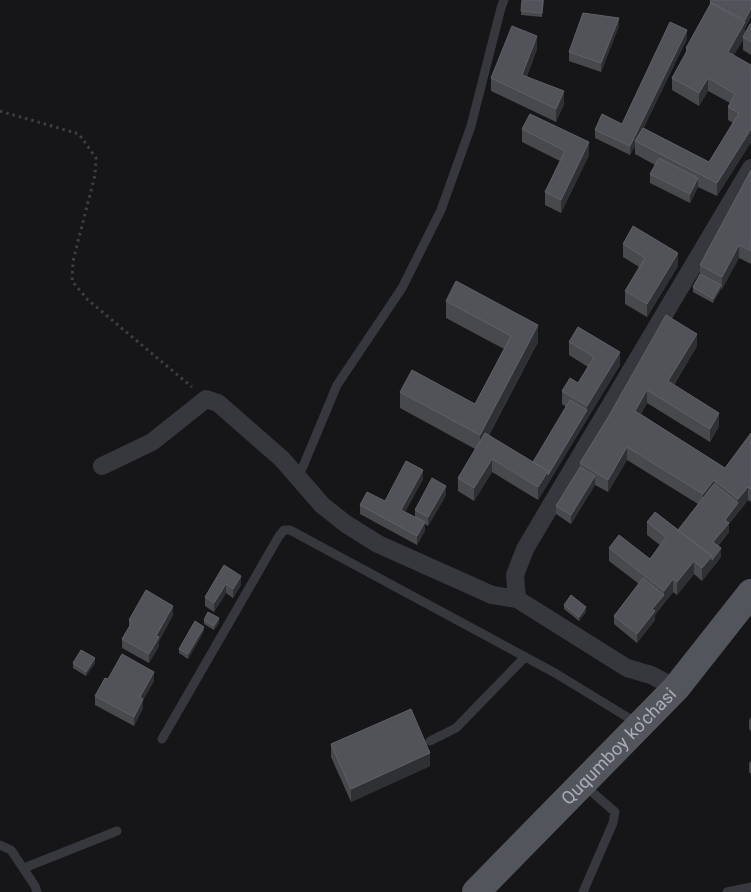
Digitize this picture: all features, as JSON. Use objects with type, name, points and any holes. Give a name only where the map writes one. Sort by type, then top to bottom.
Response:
[{"type":"main road","name":"Ququmboy ko'chasi","points":[[476,892],[676,688],[751,593]]},
{"type":"street","points":[[517,599],[515,575],[525,549],[751,168]]},
{"type":"street","points":[[102,466],[152,442],[206,399],[218,403],[282,458],[322,505],[346,524],[378,544],[492,595],[517,599],[627,668],[651,675],[676,688]]},
{"type":"lane","points":[[299,476],[336,385],[402,288],[441,210],[471,126],[504,0]]},
{"type":"lane","points":[[162,739],[284,530],[290,530],[525,657],[640,725]]},
{"type":"lane","points":[[430,740],[456,728],[525,657]]},
{"type":"lane","points":[[582,784],[615,812],[613,823],[583,892]]},
{"type":"lane","points":[[24,868],[117,831]]},
{"type":"lane","points":[[0,845],[11,850],[24,868],[37,892]]},
{"type":"lane","points":[[727,892],[751,887]]},
{"type":"path","points":[[0,111],[79,134],[96,158],[95,175],[73,261],[72,281],[88,300],[206,399]]},
{"type":"building","points":[[522,0],[543,0],[542,13],[521,11]]},
{"type":"building","points":[[711,0],[751,0],[751,8],[745,20],[710,2]]},
{"type":"building","points":[[711,3],[745,22],[728,52],[751,65],[751,129],[717,183],[635,141],[643,128],[709,162],[739,113],[728,107],[735,94],[708,78],[699,93],[672,78]]},
{"type":"building","points":[[583,13],[619,18],[601,63],[569,52]]},
{"type":"building","points":[[670,22],[687,30],[630,146],[595,130],[602,114],[622,124]]},
{"type":"building","points":[[751,24],[751,42],[743,37]]},
{"type":"building","points":[[512,26],[537,36],[522,75],[564,91],[556,109],[491,78]]},
{"type":"building","points":[[530,114],[589,142],[561,200],[545,192],[565,151],[522,129]]},
{"type":"building","points":[[659,158],[698,178],[690,194],[650,174]]},
{"type":"building","points":[[751,170],[751,251],[739,245],[722,277],[700,265]]},
{"type":"building","points":[[633,226],[678,253],[647,304],[625,291],[645,258],[623,244]]},
{"type":"building","points":[[700,274],[721,285],[713,299],[693,287]]},
{"type":"building","points":[[456,281],[538,325],[480,435],[400,392],[412,370],[475,404],[511,336],[446,301]]},
{"type":"building","points":[[666,315],[697,334],[668,381],[719,413],[710,429],[647,390],[635,411],[725,468],[751,433],[751,489],[748,487],[738,499],[714,480],[703,494],[627,447],[608,480],[580,463]]},
{"type":"building","points":[[578,327],[620,352],[587,406],[562,391],[570,378],[578,383],[594,357],[569,342]]},
{"type":"building","points":[[570,400],[587,410],[548,475],[548,471],[533,462]]},
{"type":"building","points":[[485,433],[548,471],[538,487],[492,459],[474,488],[458,478]]},
{"type":"building","points":[[406,461],[423,470],[401,510],[425,522],[417,536],[360,505],[367,492],[385,501]]},
{"type":"building","points":[[580,467],[595,476],[571,515],[556,506]]},
{"type":"building","points":[[432,478],[446,486],[428,517],[415,510]]},
{"type":"building","points":[[714,484],[738,503],[725,520],[729,523],[713,542],[721,548],[712,560],[712,556],[678,530]]},
{"type":"building","points":[[655,512],[712,556],[702,568],[694,561],[677,582],[673,579],[664,591],[609,548],[619,535],[650,559],[666,537],[647,522]]},
{"type":"building","points":[[224,565],[241,576],[233,589],[226,584],[214,603],[205,597]]},
{"type":"building","points":[[643,578],[664,595],[652,609],[655,611],[637,634],[614,616]]},
{"type":"building","points":[[146,590],[173,606],[156,636],[159,637],[149,654],[122,639],[132,622],[129,620]]},
{"type":"building","points":[[571,595],[586,607],[579,617],[564,605]]},
{"type":"building","points":[[208,612],[219,618],[214,626],[204,620]]},
{"type":"building","points":[[195,621],[204,627],[188,654],[179,649]]},
{"type":"building","points":[[81,650],[95,658],[86,672],[73,663]]},
{"type":"building","points":[[122,654],[154,672],[140,697],[143,699],[134,717],[95,696],[105,678],[108,679]]},
{"type":"building","points":[[411,709],[430,753],[351,789],[331,744]]}]
